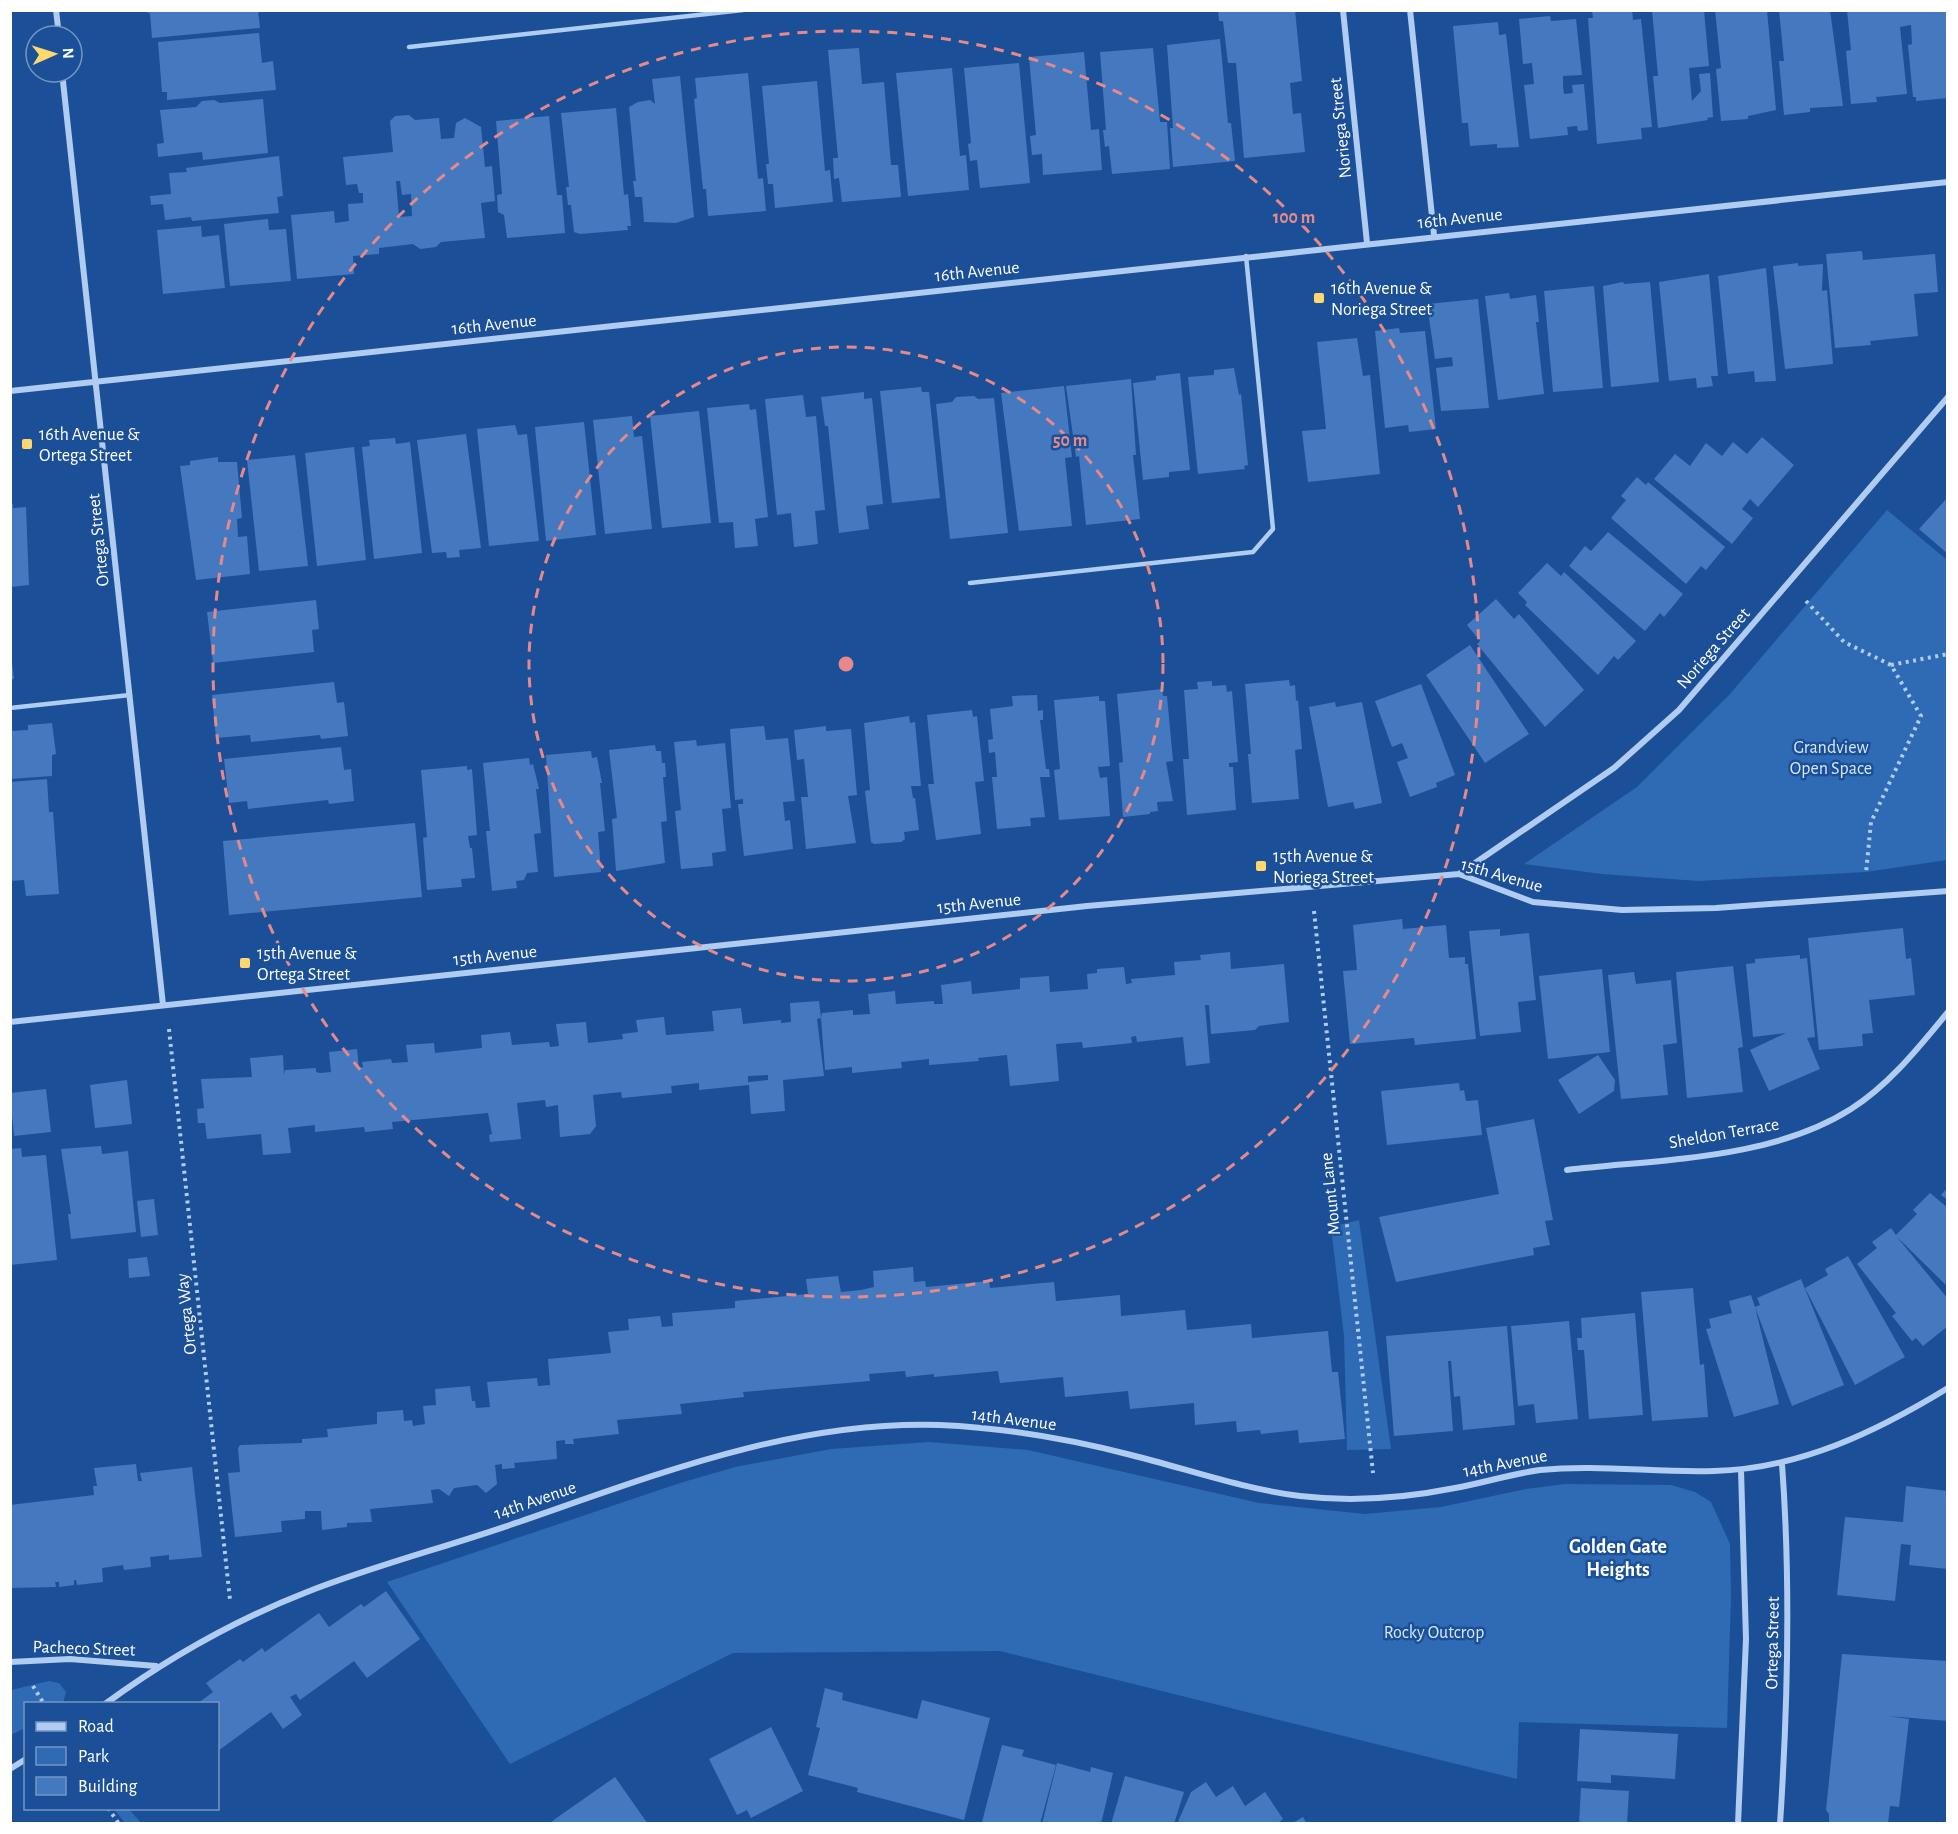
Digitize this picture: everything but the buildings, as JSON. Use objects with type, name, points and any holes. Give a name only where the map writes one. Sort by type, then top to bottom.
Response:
[{"type":"street","name":"Noriega Street","points":[[1343,10],[1367,243]]},
{"type":"street","points":[[1410,10],[1434,235]]},
{"type":"street","name":"Ortega Street","points":[[63,84],[163,1005]]},
{"type":"street","name":"16th Avenue","points":[[10,391],[1434,235],[1947,182]]},
{"type":"street","name":"Noriega Street","points":[[1460,874],[1614,768],[1679,710],[1947,397]]},
{"type":"street","name":"15th Avenue","points":[[10,1022],[1087,906],[1460,874],[1533,902],[1622,910],[1706,909],[1947,891]]},
{"type":"street","name":"Sheldon Terrace","points":[[1567,1170],[1755,1147],[1821,1126],[1852,1108],[1879,1088],[1905,1063],[1947,1012]]},
{"type":"street","name":"14th Avenue","points":[[108,1702],[156,1666],[233,1624],[308,1591],[687,1464],[742,1448],[839,1430],[938,1425],[1039,1435],[1119,1452],[1269,1491],[1304,1496],[1376,1498],[1451,1489],[1535,1471],[1565,1468],[1741,1470],[1782,1464],[1818,1453],[1866,1433],[1947,1388]]},
{"type":"street","name":"Ortega Street","points":[[1780,1824],[1788,1639],[1787,1531],[1782,1464]]},
{"type":"street","name":"Ortega Street","points":[[1738,1824],[1746,1639],[1741,1470]]},
{"type":"street","name":"Pacheco Street","points":[[10,1662],[70,1659],[156,1666]]},
{"type":"street","points":[[10,1769],[24,1760]]},
{"type":"lane","points":[[409,46],[743,10]]},
{"type":"lane","points":[[970,583],[1252,552],[1273,529],[1246,256]]},
{"type":"lane","points":[[10,708],[130,695]]},
{"type":"path","points":[[1808,603],[1844,642],[1891,665],[1921,716],[1871,822],[1866,873]]},
{"type":"path","points":[[1891,665],[1947,654]]},
{"type":"path","name":"Mount Lane","points":[[1312,888],[1376,1498]]},
{"type":"path","name":"Ortega Way","points":[[169,1030],[230,1596]]},
{"type":"path","points":[[27,1677],[43,1702]]},
{"type":"path","points":[[109,1810],[119,1824]]},
{"type":"green space","name":"Grandview Open Space","points":[[1887,510],[1947,560],[1947,860],[1866,872],[1698,881],[1602,874],[1524,864],[1637,787],[1730,694]]},
{"type":"green space","points":[[1359,1220],[1391,1449],[1347,1450],[1344,1336],[1331,1227]]},
{"type":"green space","name":"Rocky Outcrop","points":[[929,1442],[1028,1450],[1259,1503],[1365,1514],[1441,1507],[1526,1489],[1565,1484],[1671,1485],[1695,1492],[1711,1502],[1730,1544],[1731,1596],[1727,1728],[1519,1722],[1517,1779],[1000,1651],[733,1653],[510,1764],[387,1582],[680,1483],[735,1467],[831,1449]]},
{"type":"green space","points":[[49,1681],[59,1683],[66,1692],[63,1702],[24,1702],[24,1728],[11,1735],[11,1690]]},
{"type":"green space","points":[[115,1810],[130,1810],[141,1823],[125,1823]]},
{"type":"place","name":"16th Avenue & Noriega Street","points":[[1319,298]]},
{"type":"place","name":"16th Avenue & Ortega Street","points":[[27,444]]},
{"type":"place","name":"15th Avenue & Noriega Street","points":[[1261,866]]},
{"type":"place","name":"15th Avenue & Ortega Street","points":[[245,963]]},
{"type":"district","name":"Golden Gate Heights","points":[[1618,1558]]}]
